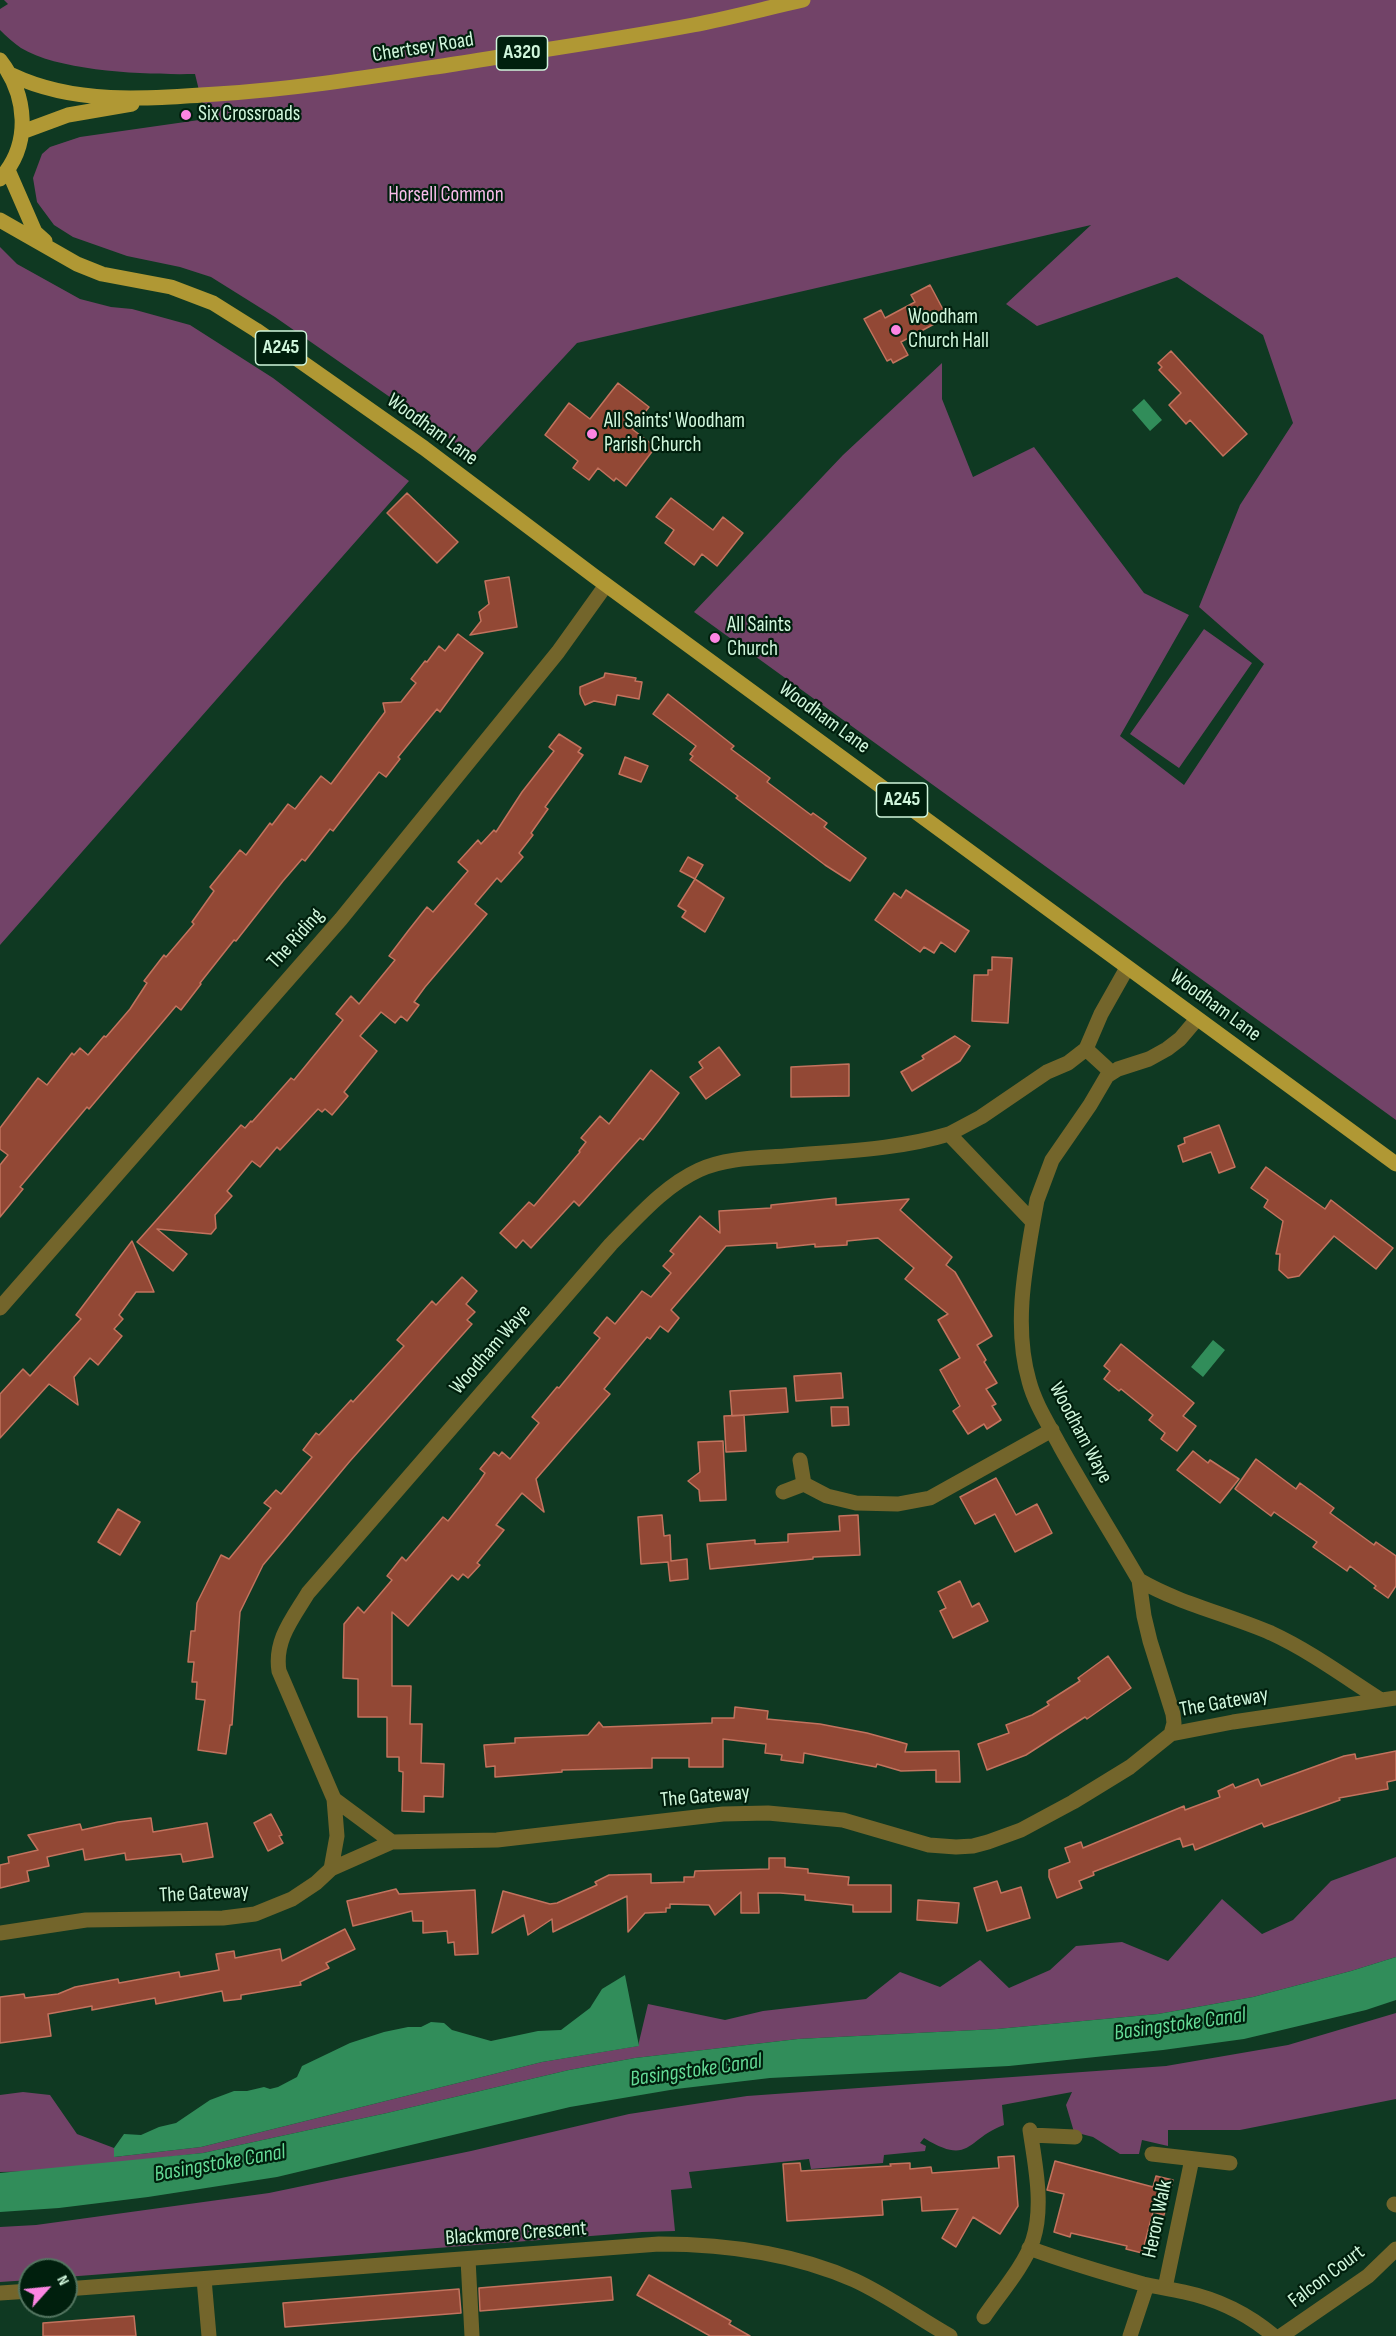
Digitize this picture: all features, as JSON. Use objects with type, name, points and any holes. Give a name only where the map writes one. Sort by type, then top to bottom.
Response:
[{"type":"main road","name":"Chertsey Road","points":[[12,75],[31,84],[85,96],[153,99],[322,85],[694,24],[803,0]]},
{"type":"main road","name":"A245","points":[[0,60],[12,75],[23,112],[22,132],[16,154],[4,174]]},
{"type":"main road","name":"Chertsey Road","points":[[22,132],[68,115],[101,111],[153,99]]},
{"type":"main road","name":"Woodham Lane","points":[[4,174],[35,232],[55,252]]},
{"type":"main road","name":"Woodham Lane","points":[[0,220],[77,264],[102,274],[171,287],[213,303],[256,330],[424,448],[606,585],[1396,1164]]},
{"type":"street","name":"The Riding","points":[[0,1308],[341,920],[558,652],[606,585]]},
{"type":"street","points":[[1127,968],[1101,1014],[1086,1049],[1111,1072],[1149,1059],[1167,1049],[1180,1040],[1197,1019]]},
{"type":"street","name":"Woodham Waye","points":[[334,1799],[279,1671],[278,1648],[288,1625],[308,1593],[611,1244],[654,1201],[684,1178],[700,1170],[739,1160],[879,1148],[919,1143],[949,1134],[981,1117],[1047,1072],[1068,1063],[1086,1049]]},
{"type":"street","name":"Woodham Waye","points":[[1111,1072],[1052,1160],[1037,1200],[1022,1301],[1023,1339],[1028,1378],[1036,1400],[1139,1580],[1150,1641],[1173,1714],[1174,1723],[1171,1734]]},
{"type":"street","points":[[949,1134],[1033,1222]]},
{"type":"street","points":[[783,1492],[804,1484],[827,1496],[856,1503],[898,1504],[923,1500],[942,1493],[1052,1430]]},
{"type":"street","points":[[800,1460],[804,1484]]},
{"type":"street","points":[[1139,1580],[1160,1592],[1244,1622],[1294,1644],[1388,1699]]},
{"type":"street","name":"The Gateway","points":[[0,1933],[86,1920],[223,1918],[255,1914],[292,1899],[331,1869],[392,1842],[497,1840],[723,1814],[768,1813],[843,1820],[929,1845],[973,1846],[1021,1830],[1073,1802],[1130,1767],[1171,1734],[1295,1712],[1388,1699]]},
{"type":"street","points":[[334,1799],[392,1842]]},
{"type":"street","points":[[331,1869],[337,1836],[334,1799]]},
{"type":"street","points":[[984,2318],[1033,2240],[1039,2207],[1031,2133],[1075,2137]]},
{"type":"street","name":"Heron Walk","points":[[1152,2154],[1230,2163]]},
{"type":"street","name":"Heron Walk","points":[[1165,2288],[1192,2159]]},
{"type":"street","name":"Blackmore Crescent","points":[[78,2288],[659,2244],[732,2247],[772,2254],[854,2280],[950,2336]]},
{"type":"street","points":[[1029,2248],[1076,2265],[1147,2285],[1186,2292],[1232,2308],[1260,2324],[1274,2336]]},
{"type":"street","name":"Falcon Court","points":[[1281,2336],[1368,2276],[1396,2249]]},
{"type":"street","points":[[468,2259],[472,2336]]},
{"type":"street","points":[[204,2278],[209,2336]]},
{"type":"street","points":[[1130,2336],[1147,2285]]},
{"type":"street","points":[[0,2293],[18,2292]]},
{"type":"green space","name":"Horsell Common","points":[[4,0],[1396,0],[1396,1120],[694,612],[843,455],[942,363],[942,399],[973,477],[1034,447],[1144,593],[1189,615],[1120,736],[1184,785],[1264,664],[1199,607],[1240,505],[1293,423],[1263,335],[1177,277],[1037,326],[1006,304],[1091,225],[577,343],[473,455],[275,317],[211,277],[180,267],[127,256],[73,237],[54,225],[37,202],[33,178],[42,154],[50,147],[80,137],[206,119],[195,74],[130,73],[81,67],[38,56],[21,48],[0,30],[0,9],[8,4]]},
{"type":"green space","points":[[0,247],[17,264],[80,299],[111,307],[132,309],[190,325],[273,378],[409,481],[0,945]]},
{"type":"green space","points":[[1204,629],[1252,663],[1179,768],[1130,734]]},
{"type":"green space","points":[[1396,1857],[1396,1957],[1253,1997],[1158,2014],[997,2029],[798,2039],[635,2058],[569,2070],[203,2153],[43,2171],[0,2172],[0,2095],[23,2092],[50,2095],[77,2134],[114,2148],[114,2157],[201,2147],[542,2062],[638,2046],[648,2004],[725,2020],[763,2011],[866,1999],[900,1972],[940,1987],[980,1960],[1009,1988],[1050,1970],[1076,1946],[1122,1942],[1168,1961],[1222,1899],[1262,1934],[1293,1920],[1331,1881]]},
{"type":"green space","points":[[1396,2013],[1396,2099],[1240,2130],[1168,2130],[1168,2146],[1142,2140],[1139,2154],[1120,2154],[1093,2137],[1074,2132],[1066,2105],[1072,2092],[1002,2105],[1004,2125],[960,2150],[939,2146],[924,2138],[920,2143],[926,2146],[925,2151],[884,2155],[883,2163],[811,2169],[809,2159],[689,2172],[692,2188],[671,2190],[675,2231],[78,2276],[78,2258],[18,2258],[18,2281],[0,2282],[0,2227],[36,2225],[269,2193],[471,2151],[629,2114],[747,2096],[1166,2066],[1288,2045]]},
{"type":"water","points":[[1144,399],[1162,420],[1150,431],[1132,410]]},
{"type":"water","points":[[1213,1340],[1225,1350],[1203,1377],[1191,1367]]},
{"type":"water","name":"Basingstoke Canal","points":[[1396,1957],[1396,2000],[1366,2010],[1244,2039],[1009,2066],[770,2078],[676,2089],[570,2107],[277,2177],[148,2197],[59,2208],[0,2212],[0,2173],[203,2153],[569,2070],[635,2058],[798,2039],[997,2029],[1158,2014],[1253,1997]]},
{"type":"water","points":[[625,1975],[639,2046],[542,2062],[201,2147],[114,2157],[114,2148],[124,2134],[141,2135],[176,2123],[210,2100],[234,2091],[278,2087],[297,2077],[302,2066],[350,2043],[384,2032],[421,2027],[431,2022],[444,2023],[452,2030],[491,2041],[538,2031],[561,2030],[590,2008],[602,1989]]},
{"type":"building","name":"Woodham Church Hall","points":[[930,285],[947,317],[901,342],[908,355],[893,363],[891,359],[887,361],[864,319],[881,310],[885,318],[915,302],[911,295]]},
{"type":"building","points":[[1171,351],[1247,434],[1223,456],[1190,420],[1186,424],[1169,405],[1181,393],[1159,370],[1162,367],[1158,363]]},
{"type":"building","name":"All Saints' Woodham Parish Church","points":[[618,383],[649,407],[632,429],[653,445],[651,447],[654,449],[626,486],[616,478],[614,481],[598,468],[589,480],[573,468],[578,461],[545,435],[569,403],[590,419]]},
{"type":"building","points":[[407,493],[458,542],[437,563],[387,513]]},
{"type":"building","points":[[671,498],[713,530],[723,517],[743,533],[717,566],[702,554],[694,565],[665,543],[674,530],[656,517]]},
{"type":"building","points":[[509,577],[517,627],[470,635],[481,621],[479,612],[489,604],[485,581]]},
{"type":"building","points":[[458,634],[483,653],[440,712],[437,709],[398,757],[400,759],[386,777],[379,772],[333,831],[330,829],[305,861],[302,859],[236,941],[234,940],[181,1010],[176,1006],[89,1109],[87,1107],[20,1187],[23,1189],[0,1217],[0,1165],[8,1155],[0,1149],[0,1128],[38,1078],[47,1085],[72,1053],[74,1055],[80,1048],[88,1055],[104,1036],[106,1037],[130,1009],[147,983],[144,981],[164,955],[166,957],[194,924],[192,922],[214,891],[210,887],[240,850],[246,855],[270,823],[272,825],[288,804],[295,809],[321,776],[331,784],[385,712],[383,703],[401,702],[416,683],[411,679],[425,661],[427,662],[439,646],[445,651]]},
{"type":"building","points":[[605,673],[636,678],[635,681],[642,682],[639,699],[617,695],[615,705],[594,701],[585,705],[580,694],[580,687],[604,677]]},
{"type":"building","points":[[668,694],[734,746],[731,749],[770,778],[767,782],[811,815],[813,813],[827,823],[824,827],[866,858],[850,881],[736,798],[738,796],[690,760],[693,756],[690,754],[696,746],[653,714]]},
{"type":"building","points":[[559,734],[581,748],[578,752],[583,755],[545,807],[548,809],[519,853],[523,857],[501,882],[497,878],[475,904],[487,914],[425,987],[414,1002],[419,1005],[407,1021],[401,1016],[395,1023],[381,1012],[360,1036],[377,1051],[344,1092],[348,1096],[332,1115],[325,1109],[322,1112],[318,1109],[280,1150],[277,1147],[260,1167],[252,1161],[227,1191],[232,1196],[215,1215],[216,1228],[211,1234],[157,1229],[187,1254],[173,1271],[137,1242],[241,1125],[245,1128],[291,1078],[294,1080],[343,1020],[336,1014],[351,996],[359,1004],[395,960],[389,956],[427,907],[433,912],[468,871],[458,862],[478,840],[481,844],[494,830],[496,832],[522,792],[554,751],[549,747]]},
{"type":"building","points":[[625,757],[648,766],[641,782],[619,774]]},
{"type":"building","points":[[688,857],[703,865],[695,879],[680,871]]},
{"type":"building","points":[[695,879],[724,898],[705,932],[682,917],[686,911],[678,906]]},
{"type":"building","points":[[906,890],[969,931],[955,952],[941,942],[934,953],[924,947],[920,952],[875,920],[894,893],[901,898]]},
{"type":"building","points":[[992,957],[1012,958],[1008,1023],[972,1021],[974,975],[988,975],[988,970],[992,970]]},
{"type":"building","points":[[955,1036],[970,1046],[960,1061],[912,1091],[901,1072],[924,1059],[922,1056]]},
{"type":"building","points":[[719,1047],[740,1075],[706,1099],[690,1077],[703,1068],[699,1062]]},
{"type":"building","points":[[849,1064],[849,1096],[791,1097],[791,1067]]},
{"type":"building","points":[[651,1070],[679,1093],[659,1120],[643,1140],[640,1138],[579,1206],[574,1201],[531,1248],[523,1240],[516,1248],[500,1233],[529,1202],[534,1206],[580,1152],[586,1142],[581,1138],[600,1116],[609,1124]]},
{"type":"building","points":[[1219,1125],[1235,1167],[1219,1173],[1211,1152],[1183,1162],[1178,1146],[1185,1143],[1184,1138]]},
{"type":"building","points":[[1266,1167],[1325,1209],[1331,1200],[1393,1248],[1376,1269],[1334,1236],[1299,1276],[1288,1278],[1279,1270],[1280,1254],[1276,1254],[1283,1221],[1264,1207],[1268,1200],[1251,1188]]},
{"type":"building","points":[[836,1198],[836,1205],[909,1199],[900,1210],[952,1257],[946,1265],[955,1272],[992,1336],[977,1345],[997,1383],[986,1389],[996,1404],[992,1406],[1001,1420],[987,1429],[984,1424],[968,1434],[953,1411],[960,1406],[940,1370],[960,1358],[938,1320],[948,1314],[905,1279],[914,1268],[878,1238],[847,1241],[847,1245],[815,1247],[815,1244],[777,1248],[777,1243],[726,1246],[671,1310],[679,1318],[668,1332],[660,1326],[650,1339],[647,1337],[604,1389],[610,1394],[536,1479],[544,1512],[522,1493],[496,1525],[504,1530],[468,1578],[463,1574],[458,1580],[452,1575],[408,1626],[392,1612],[392,1686],[411,1686],[410,1724],[422,1724],[421,1763],[444,1764],[443,1797],[424,1796],[424,1812],[402,1811],[403,1772],[399,1771],[399,1757],[387,1757],[387,1717],[358,1717],[358,1679],[343,1678],[344,1624],[358,1607],[364,1613],[392,1580],[387,1576],[402,1557],[406,1561],[443,1517],[448,1521],[485,1473],[480,1469],[494,1452],[499,1456],[502,1452],[510,1459],[539,1423],[532,1417],[600,1338],[594,1333],[607,1317],[615,1324],[642,1291],[651,1297],[671,1273],[663,1266],[674,1254],[670,1251],[700,1216],[720,1233],[719,1211],[771,1208],[771,1205]]},
{"type":"building","points":[[132,1241],[154,1292],[136,1292],[119,1315],[123,1319],[114,1329],[122,1336],[98,1365],[90,1358],[74,1377],[78,1405],[49,1384],[0,1438],[0,1394],[23,1369],[30,1376],[81,1319],[76,1315]]},
{"type":"building","points":[[462,1277],[477,1291],[466,1304],[475,1312],[467,1320],[472,1324],[350,1461],[263,1565],[240,1612],[232,1725],[230,1725],[226,1754],[198,1750],[205,1700],[196,1699],[197,1682],[192,1682],[194,1662],[188,1662],[191,1631],[195,1631],[197,1603],[221,1555],[229,1559],[271,1508],[264,1503],[276,1490],[281,1494],[312,1457],[303,1450],[316,1433],[319,1435],[351,1400],[353,1402],[404,1346],[397,1340],[432,1301],[436,1305]]},
{"type":"building","points":[[1121,1344],[1194,1403],[1183,1416],[1196,1426],[1177,1451],[1161,1439],[1165,1433],[1149,1420],[1153,1415],[1121,1389],[1119,1391],[1104,1379],[1110,1371],[1104,1366]]},
{"type":"building","points":[[841,1373],[843,1398],[796,1401],[794,1376]]},
{"type":"building","points":[[786,1388],[788,1412],[732,1416],[730,1391]]},
{"type":"building","points":[[831,1407],[848,1407],[849,1425],[832,1426]]},
{"type":"building","points":[[744,1415],[746,1451],[726,1452],[724,1416]]},
{"type":"building","points":[[723,1441],[726,1500],[700,1501],[699,1490],[688,1481],[700,1472],[698,1442]]},
{"type":"building","points":[[1193,1451],[1208,1463],[1210,1460],[1239,1479],[1220,1503],[1177,1470]]},
{"type":"building","points":[[1256,1459],[1296,1489],[1300,1483],[1334,1508],[1330,1513],[1374,1545],[1376,1542],[1396,1556],[1396,1586],[1388,1598],[1350,1566],[1347,1571],[1313,1547],[1317,1542],[1274,1512],[1271,1516],[1235,1489]]},
{"type":"building","points":[[996,1478],[1016,1515],[1037,1504],[1052,1533],[1015,1552],[995,1514],[975,1524],[960,1497]]},
{"type":"building","points":[[118,1509],[140,1522],[120,1555],[98,1542]]},
{"type":"building","points":[[662,1515],[664,1536],[670,1535],[671,1561],[687,1559],[688,1579],[670,1581],[668,1562],[641,1564],[638,1517]]},
{"type":"building","points":[[858,1515],[860,1555],[813,1557],[813,1559],[710,1569],[707,1544],[755,1540],[755,1544],[788,1542],[788,1534],[840,1531],[839,1516]]},
{"type":"building","points":[[960,1581],[972,1607],[979,1603],[988,1621],[953,1638],[940,1611],[946,1608],[938,1592]]},
{"type":"building","points":[[1108,1656],[1131,1688],[1087,1719],[1085,1717],[1026,1755],[987,1770],[978,1744],[1009,1733],[1006,1725],[1032,1715],[1049,1705],[1047,1702],[1080,1681],[1078,1678]]},
{"type":"building","points":[[735,1707],[768,1711],[767,1719],[820,1724],[867,1733],[907,1744],[905,1752],[959,1751],[960,1782],[936,1782],[936,1770],[901,1771],[877,1764],[876,1767],[804,1753],[803,1763],[781,1760],[782,1755],[765,1753],[766,1744],[723,1739],[723,1767],[689,1767],[689,1758],[652,1758],[652,1768],[562,1770],[562,1772],[495,1777],[495,1766],[486,1767],[484,1745],[515,1743],[515,1738],[588,1735],[599,1722],[603,1727],[712,1723],[712,1718],[734,1718]]},
{"type":"building","points":[[1396,1751],[1396,1780],[1387,1782],[1388,1789],[1339,1798],[1340,1800],[1264,1827],[1262,1823],[1195,1850],[1193,1844],[1183,1847],[1180,1838],[1093,1872],[1094,1875],[1079,1881],[1082,1888],[1057,1898],[1049,1877],[1049,1870],[1070,1862],[1065,1848],[1081,1842],[1083,1848],[1184,1806],[1185,1810],[1220,1797],[1218,1791],[1233,1784],[1235,1788],[1258,1779],[1261,1786],[1344,1756],[1355,1754],[1356,1759]]},
{"type":"building","points":[[271,1814],[282,1835],[279,1836],[283,1843],[268,1851],[254,1823]]},
{"type":"building","points":[[151,1818],[153,1832],[207,1823],[213,1857],[183,1862],[181,1854],[126,1860],[125,1853],[85,1860],[83,1849],[47,1857],[49,1866],[27,1871],[29,1881],[0,1888],[0,1865],[9,1863],[8,1857],[38,1850],[28,1835],[80,1824],[82,1830]]},
{"type":"building","points":[[769,1858],[785,1858],[785,1867],[808,1869],[808,1873],[849,1877],[848,1885],[891,1885],[891,1912],[853,1912],[853,1905],[805,1900],[805,1895],[758,1893],[759,1913],[741,1913],[741,1892],[715,1915],[709,1905],[670,1904],[666,1912],[645,1913],[628,1932],[627,1896],[553,1932],[552,1919],[528,1935],[524,1915],[492,1933],[503,1891],[550,1904],[597,1885],[595,1882],[609,1875],[651,1874],[651,1883],[684,1882],[684,1877],[694,1877],[695,1871],[769,1869]]},
{"type":"building","points":[[997,1881],[1001,1893],[1021,1887],[1030,1918],[987,1931],[974,1888]]},
{"type":"building","points":[[396,1889],[399,1894],[475,1890],[478,1954],[455,1955],[454,1942],[448,1943],[447,1931],[423,1933],[423,1921],[413,1921],[412,1911],[353,1926],[347,1901]]},
{"type":"building","points":[[918,1900],[959,1903],[957,1923],[917,1920]]},
{"type":"building","points":[[345,1929],[355,1949],[326,1963],[329,1968],[300,1982],[301,1985],[241,1995],[241,1999],[224,2001],[222,1991],[156,2004],[155,1998],[92,2010],[92,2006],[48,2014],[51,2036],[0,2043],[0,1997],[24,1994],[25,1998],[58,1994],[75,1987],[118,1979],[119,1983],[179,1972],[180,1977],[219,1970],[216,1954],[234,1951],[235,1958],[280,1949],[282,1961]]},
{"type":"building","points":[[1014,2156],[1018,2206],[1000,2234],[973,2217],[956,2247],[942,2238],[958,2209],[922,2211],[921,2197],[882,2200],[883,2215],[787,2221],[783,2164],[800,2163],[801,2171],[910,2163],[910,2169],[931,2167],[932,2173],[999,2168],[998,2157]]},
{"type":"building","points":[[1055,2161],[1153,2187],[1156,2176],[1173,2180],[1164,2215],[1153,2212],[1142,2253],[1126,2249],[1127,2246],[1071,2233],[1070,2237],[1054,2232],[1064,2194],[1047,2190]]},
{"type":"building","points":[[649,2275],[731,2321],[729,2324],[750,2336],[710,2336],[637,2295]]},
{"type":"building","points":[[611,2277],[613,2300],[480,2311],[479,2288]]},
{"type":"building","points":[[459,2289],[461,2313],[285,2327],[283,2303]]},
{"type":"building","points":[[134,2316],[136,2336],[43,2336],[43,2323]]},
{"type":"place","name":"Six Crossroads","points":[[186,115]]},
{"type":"place","name":"Woodham Church Hall","points":[[896,330]]},
{"type":"place","name":"All Saints' Woodham Parish Church","points":[[592,434]]},
{"type":"place","name":"All Saints Church","points":[[715,638]]}]
